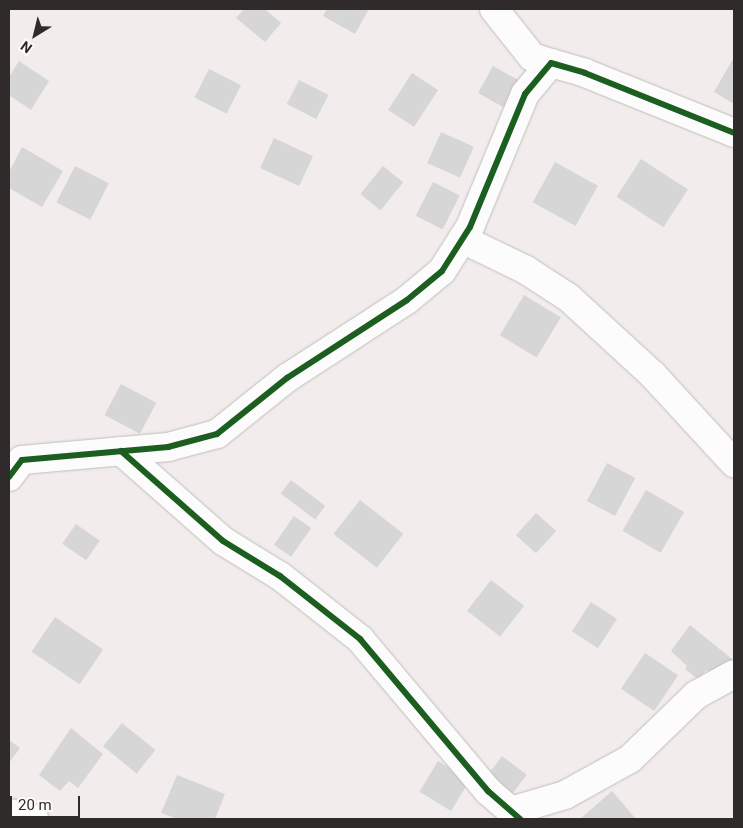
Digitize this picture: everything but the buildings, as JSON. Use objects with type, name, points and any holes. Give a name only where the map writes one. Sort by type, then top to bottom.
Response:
[{"type":"street","points":[[494,9],[532,57],[584,73],[734,133]]},
{"type":"street","points":[[9,477],[22,460],[168,447],[217,434],[287,378],[407,300],[442,271],[462,239],[525,94],[551,63]]},
{"type":"street","points":[[462,239],[526,270],[568,298],[653,375],[734,463]]},
{"type":"street","points":[[120,451],[223,541],[280,576],[360,639],[488,791],[515,815],[565,795],[630,759],[696,695],[734,674]]},
{"type":"street","points":[[9,813],[34,819]]},
{"type":"cycle path","points":[[9,477],[22,460],[168,447],[217,434],[287,378],[407,300],[442,271],[470,227],[525,94],[551,63],[585,73],[734,133]]},
{"type":"cycle path","points":[[121,451],[223,541],[280,576],[360,639],[488,791],[520,819]]}]
